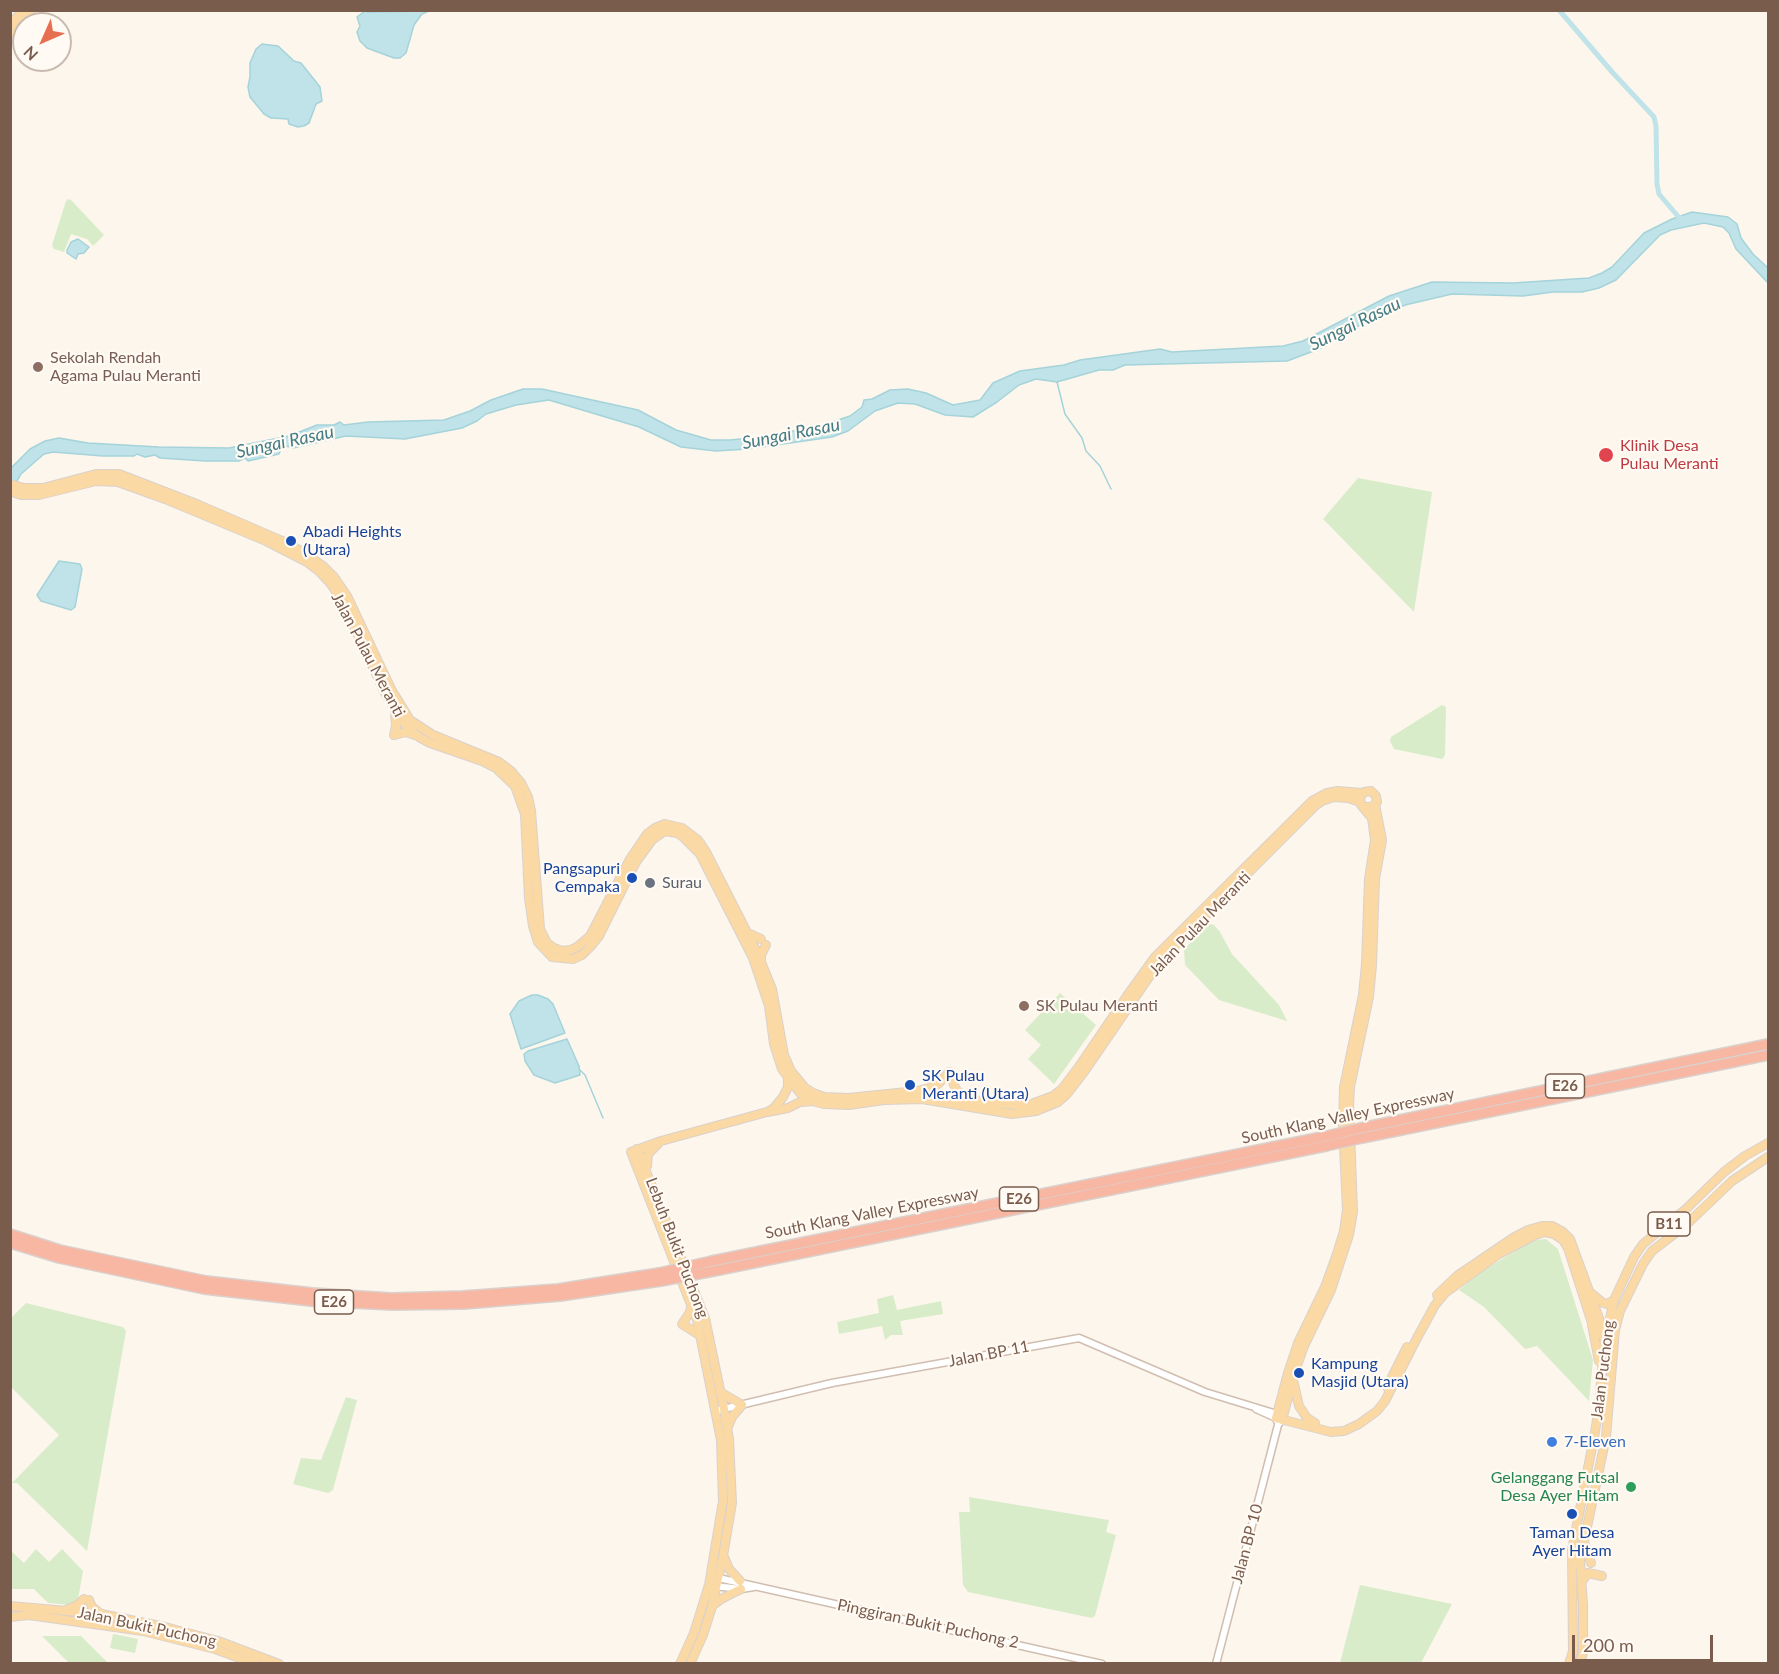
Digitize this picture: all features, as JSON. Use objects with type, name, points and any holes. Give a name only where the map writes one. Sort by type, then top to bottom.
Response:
[{"type":"highway","name":"South Klang Valley Expressway","points":[[10,1243],[59,1258],[204,1289],[311,1301],[393,1305],[464,1304],[560,1296],[1326,1141],[1768,1044]]},
{"type":"highway","name":"South Klang Valley Expressway","points":[[1362,1133],[1768,1055]]},
{"type":"highway","name":"South Klang Valley Expressway","points":[[10,1234],[60,1250],[206,1281],[313,1293],[391,1298],[463,1296],[558,1289],[660,1277]]},
{"type":"main road","points":[[10,25],[23,10]]},
{"type":"main road","points":[[10,35],[31,10]]},
{"type":"main road","name":"Jalan Pulau Meranti","points":[[10,492],[43,488],[96,474],[119,474],[280,540],[303,552],[323,567],[340,584],[354,607],[391,689],[410,720],[433,735],[499,762],[521,783],[528,797],[531,811],[540,929],[547,943],[554,948],[562,951],[570,950],[590,936],[639,844],[655,828],[665,824],[682,828],[698,840],[761,962],[776,1004],[784,1055],[797,1079],[813,1093],[836,1099],[917,1092],[1026,1106],[1053,1096],[1062,1089],[1078,1068],[1155,957],[1312,801],[1338,790],[1362,793]]},
{"type":"main road","name":"Jalan Pulau Meranti","points":[[10,484],[23,491],[46,494],[96,481],[118,482],[136,487],[242,531],[307,562],[331,584],[342,601],[393,708],[405,724],[419,737],[439,747],[496,768],[515,786],[525,814],[529,898],[533,926],[538,942],[552,957],[573,959],[590,947],[599,936],[636,862],[659,834],[677,832],[688,840],[700,854],[753,958],[769,1006],[778,1058],[788,1079],[800,1093],[816,1102],[839,1105],[916,1099],[1012,1113],[1036,1111],[1058,1102],[1084,1072],[1160,962],[1316,805],[1333,797],[1348,798],[1363,805]]},
{"type":"main road","points":[[393,708],[397,719],[394,735],[406,732],[419,737]]},
{"type":"main road","points":[[1366,791],[1373,792],[1376,796],[1382,840],[1375,879],[1369,997],[1354,1068],[1349,1105],[1352,1155],[1351,1223],[1344,1255],[1331,1290],[1304,1346],[1280,1418],[1288,1373],[1298,1343],[1325,1287],[1337,1254],[1347,1210],[1344,1087],[1363,995],[1369,879],[1375,840],[1372,818],[1363,805],[1362,793],[1366,791]]},
{"type":"main road","points":[[1363,805],[1370,808],[1376,804]]},
{"type":"main road","points":[[747,932],[764,942],[761,962]]},
{"type":"main road","points":[[917,1092],[936,1086],[949,1072],[956,1090],[969,1099]]},
{"type":"main road","points":[[766,1112],[774,1108],[783,1097],[788,1088],[788,1079]]},
{"type":"main road","points":[[634,1151],[661,1141],[788,1108],[800,1102],[816,1102]]},
{"type":"main road","points":[[649,1176],[646,1160],[648,1154],[661,1141]]},
{"type":"main road","name":"Jalan Puchong","points":[[1569,1664],[1573,1651],[1572,1550],[1598,1416],[1601,1371],[1614,1300],[1634,1257],[1643,1244],[1687,1208],[1724,1172],[1745,1156],[1768,1143]]},
{"type":"main road","name":"Lebuh Bukit Puchong","points":[[634,1151],[649,1176],[705,1318],[724,1409],[732,1471],[732,1503],[723,1556],[680,1664]]},
{"type":"main road","name":"Lebuh Bukit Puchong","points":[[634,1151],[693,1306],[721,1440],[723,1501],[712,1606],[703,1635],[690,1664]]},
{"type":"main road","name":"Jalan Puchong","points":[[1579,1664],[1583,1653],[1580,1560],[1606,1437],[1613,1343],[1620,1311],[1643,1264],[1652,1251],[1686,1225],[1732,1181],[1768,1157]]},
{"type":"main road","points":[[1280,1418],[1330,1427],[1342,1426],[1356,1420],[1373,1408],[1382,1398],[1413,1334],[1431,1302],[1442,1288],[1481,1259],[1528,1230],[1542,1226],[1552,1226],[1570,1239],[1606,1335]]},
{"type":"main road","points":[[1664,1227],[1662,1236],[1664,1241]]},
{"type":"main road","points":[[1280,1418],[1331,1432],[1344,1431],[1377,1412],[1385,1401],[1417,1338],[1445,1293],[1484,1263],[1535,1235],[1545,1232],[1554,1234],[1563,1240],[1568,1248],[1592,1323],[1601,1371]]},
{"type":"main road","points":[[1586,1284],[1599,1301],[1607,1304],[1614,1300]]},
{"type":"main road","points":[[693,1306],[682,1324],[701,1336]]},
{"type":"main road","points":[[1592,1323],[1613,1343]]},
{"type":"main road","points":[[1294,1374],[1296,1401],[1304,1415],[1315,1423]]},
{"type":"main road","points":[[720,1392],[742,1405],[732,1417],[727,1429]]},
{"type":"main road","points":[[1583,1541],[1591,1563]]},
{"type":"main road","points":[[712,1606],[740,1585],[723,1556]]},
{"type":"main road","points":[[1582,1582],[1588,1573],[1602,1576]]},
{"type":"main road","points":[[61,1610],[71,1608],[87,1599],[92,1607],[101,1614]]},
{"type":"main road","name":"Jalan Bukit Puchong","points":[[10,1606],[101,1614],[165,1627],[218,1641],[279,1664]]},
{"type":"main road","name":"Jalan Bukit Puchong","points":[[10,1617],[29,1615],[143,1631],[215,1649],[255,1664]]},
{"type":"street","name":"Jalan BP 11","points":[[715,1412],[832,1383],[1078,1338],[1205,1392],[1280,1418]]},
{"type":"street","name":"Jalan BP 10","points":[[1216,1664],[1280,1418]]},
{"type":"street","name":"Pinggiran Bukit Puchong 2","points":[[714,1581],[754,1587],[1102,1664]]},
{"type":"green space","points":[[68,199],[104,235],[93,246],[87,239],[71,234],[64,252],[54,249],[52,245]]},
{"type":"green space","points":[[1358,478],[1432,492],[1414,612],[1323,519]]},
{"type":"green space","points":[[1442,705],[1446,707],[1445,755],[1442,759],[1394,749],[1390,741],[1391,737]]},
{"type":"green space","points":[[1210,924],[1220,932],[1232,954],[1279,1005],[1287,1021],[1219,1000],[1185,965],[1184,950],[1204,927]]},
{"type":"green space","points":[[1060,993],[1096,1025],[1054,1084],[1028,1059],[1041,1045],[1025,1030]]},
{"type":"green space","points":[[1546,1239],[1558,1249],[1593,1360],[1589,1401],[1537,1346],[1525,1349],[1484,1307],[1459,1290],[1481,1272],[1533,1240]]},
{"type":"green space","points":[[893,1295],[897,1310],[941,1301],[943,1314],[900,1321],[903,1335],[891,1335],[885,1340],[882,1326],[839,1334],[837,1322],[879,1313],[877,1299]]},
{"type":"green space","points":[[26,1303],[123,1327],[126,1331],[87,1551],[17,1483],[12,1483],[59,1435],[11,1387],[11,1318]]},
{"type":"green space","points":[[346,1397],[357,1400],[333,1490],[328,1493],[293,1484],[301,1458],[321,1460]]},
{"type":"green space","points":[[969,1497],[1109,1520],[1106,1532],[1116,1535],[1095,1616],[1092,1618],[968,1592],[963,1585],[959,1512],[970,1512]]},
{"type":"green space","points":[[36,1549],[49,1562],[62,1549],[83,1571],[78,1599],[70,1605],[48,1603],[34,1589],[11,1589],[10,1550],[24,1563]]},
{"type":"green space","points":[[1360,1585],[1452,1604],[1421,1663],[1340,1663]]},
{"type":"green space","points":[[113,1634],[138,1639],[135,1653],[110,1648]]},
{"type":"green space","points":[[42,1636],[81,1636],[108,1663],[69,1663]]},
{"type":"water","points":[[365,11],[429,11],[422,14],[414,25],[406,53],[400,58],[394,58],[367,48],[360,41],[357,32],[360,26],[357,17]]},
{"type":"water","points":[[262,44],[278,46],[294,61],[301,63],[320,87],[322,101],[316,104],[309,123],[304,126],[289,124],[288,119],[271,118],[264,114],[250,97],[248,87],[250,63],[256,49]]},
{"type":"water","name":"Sungai Rasau","points":[[1692,212],[1728,217],[1737,224],[1741,238],[1768,268],[1768,283],[1736,249],[1729,233],[1723,227],[1704,223],[1671,230],[1660,235],[1616,280],[1599,288],[1582,292],[1553,292],[1523,296],[1452,294],[1405,305],[1360,325],[1319,349],[1287,361],[1125,365],[1113,370],[1099,370],[1057,382],[1036,379],[1019,385],[973,417],[945,415],[915,404],[898,403],[875,411],[848,431],[832,437],[748,449],[716,451],[681,447],[639,427],[549,400],[516,405],[486,414],[462,428],[405,439],[346,436],[293,448],[286,446],[279,454],[248,461],[245,458],[239,461],[205,461],[160,458],[155,455],[145,457],[137,454],[134,456],[103,456],[53,452],[44,454],[21,474],[11,492],[11,468],[30,449],[45,441],[59,438],[88,443],[229,448],[289,436],[317,425],[334,425],[340,422],[344,425],[444,420],[523,389],[542,389],[638,410],[676,430],[711,440],[730,440],[769,436],[789,431],[805,431],[850,416],[862,407],[864,400],[872,399],[890,390],[908,389],[926,393],[953,405],[980,400],[993,383],[1020,371],[1064,365],[1080,360],[1160,349],[1172,352],[1283,346],[1303,341],[1389,296],[1432,282],[1513,283],[1589,278],[1612,267],[1644,233]]},
{"type":"water","points":[[78,239],[89,247],[84,253],[78,254],[76,259],[67,253],[67,250],[71,242]]},
{"type":"water","points":[[59,561],[80,564],[82,569],[75,607],[71,610],[41,601],[37,595]]},
{"type":"water","points":[[532,995],[548,999],[553,1004],[565,1033],[521,1049],[510,1014],[519,1001]]},
{"type":"water","points":[[567,1039],[579,1066],[580,1075],[555,1083],[534,1075],[525,1061],[524,1054]]},
{"type":"waterway","points":[[1559,10],[1654,117],[1659,194],[1682,221]]},
{"type":"waterway","points":[[1057,382],[1065,414],[1082,438],[1086,451],[1100,466],[1111,489]]},
{"type":"waterway","points":[[580,1070],[585,1075],[603,1118]]},
{"type":"place","name":"Sekolah Rendah Agama Pulau Meranti","points":[[38,367]]},
{"type":"place","name":"Klinik Desa Pulau Meranti","points":[[1606,455]]},
{"type":"place","name":"Abadi Heights (Utara)","points":[[291,541]]},
{"type":"place","name":"Pangsapuri Cempaka","points":[[632,878]]},
{"type":"place","name":"Surau","points":[[650,883]]},
{"type":"place","name":"SK Pulau Meranti","points":[[1024,1006]]},
{"type":"place","name":"SK Pulau Meranti (Utara)","points":[[910,1085]]},
{"type":"place","name":"Kampung Masjid (Utara)","points":[[1299,1373]]},
{"type":"place","name":"7-Eleven","points":[[1552,1442]]},
{"type":"place","name":"Gelanggang Futsal Desa Ayer Hitam","points":[[1631,1487]]},
{"type":"place","name":"Taman Desa Ayer Hitam","points":[[1572,1514]]}]
